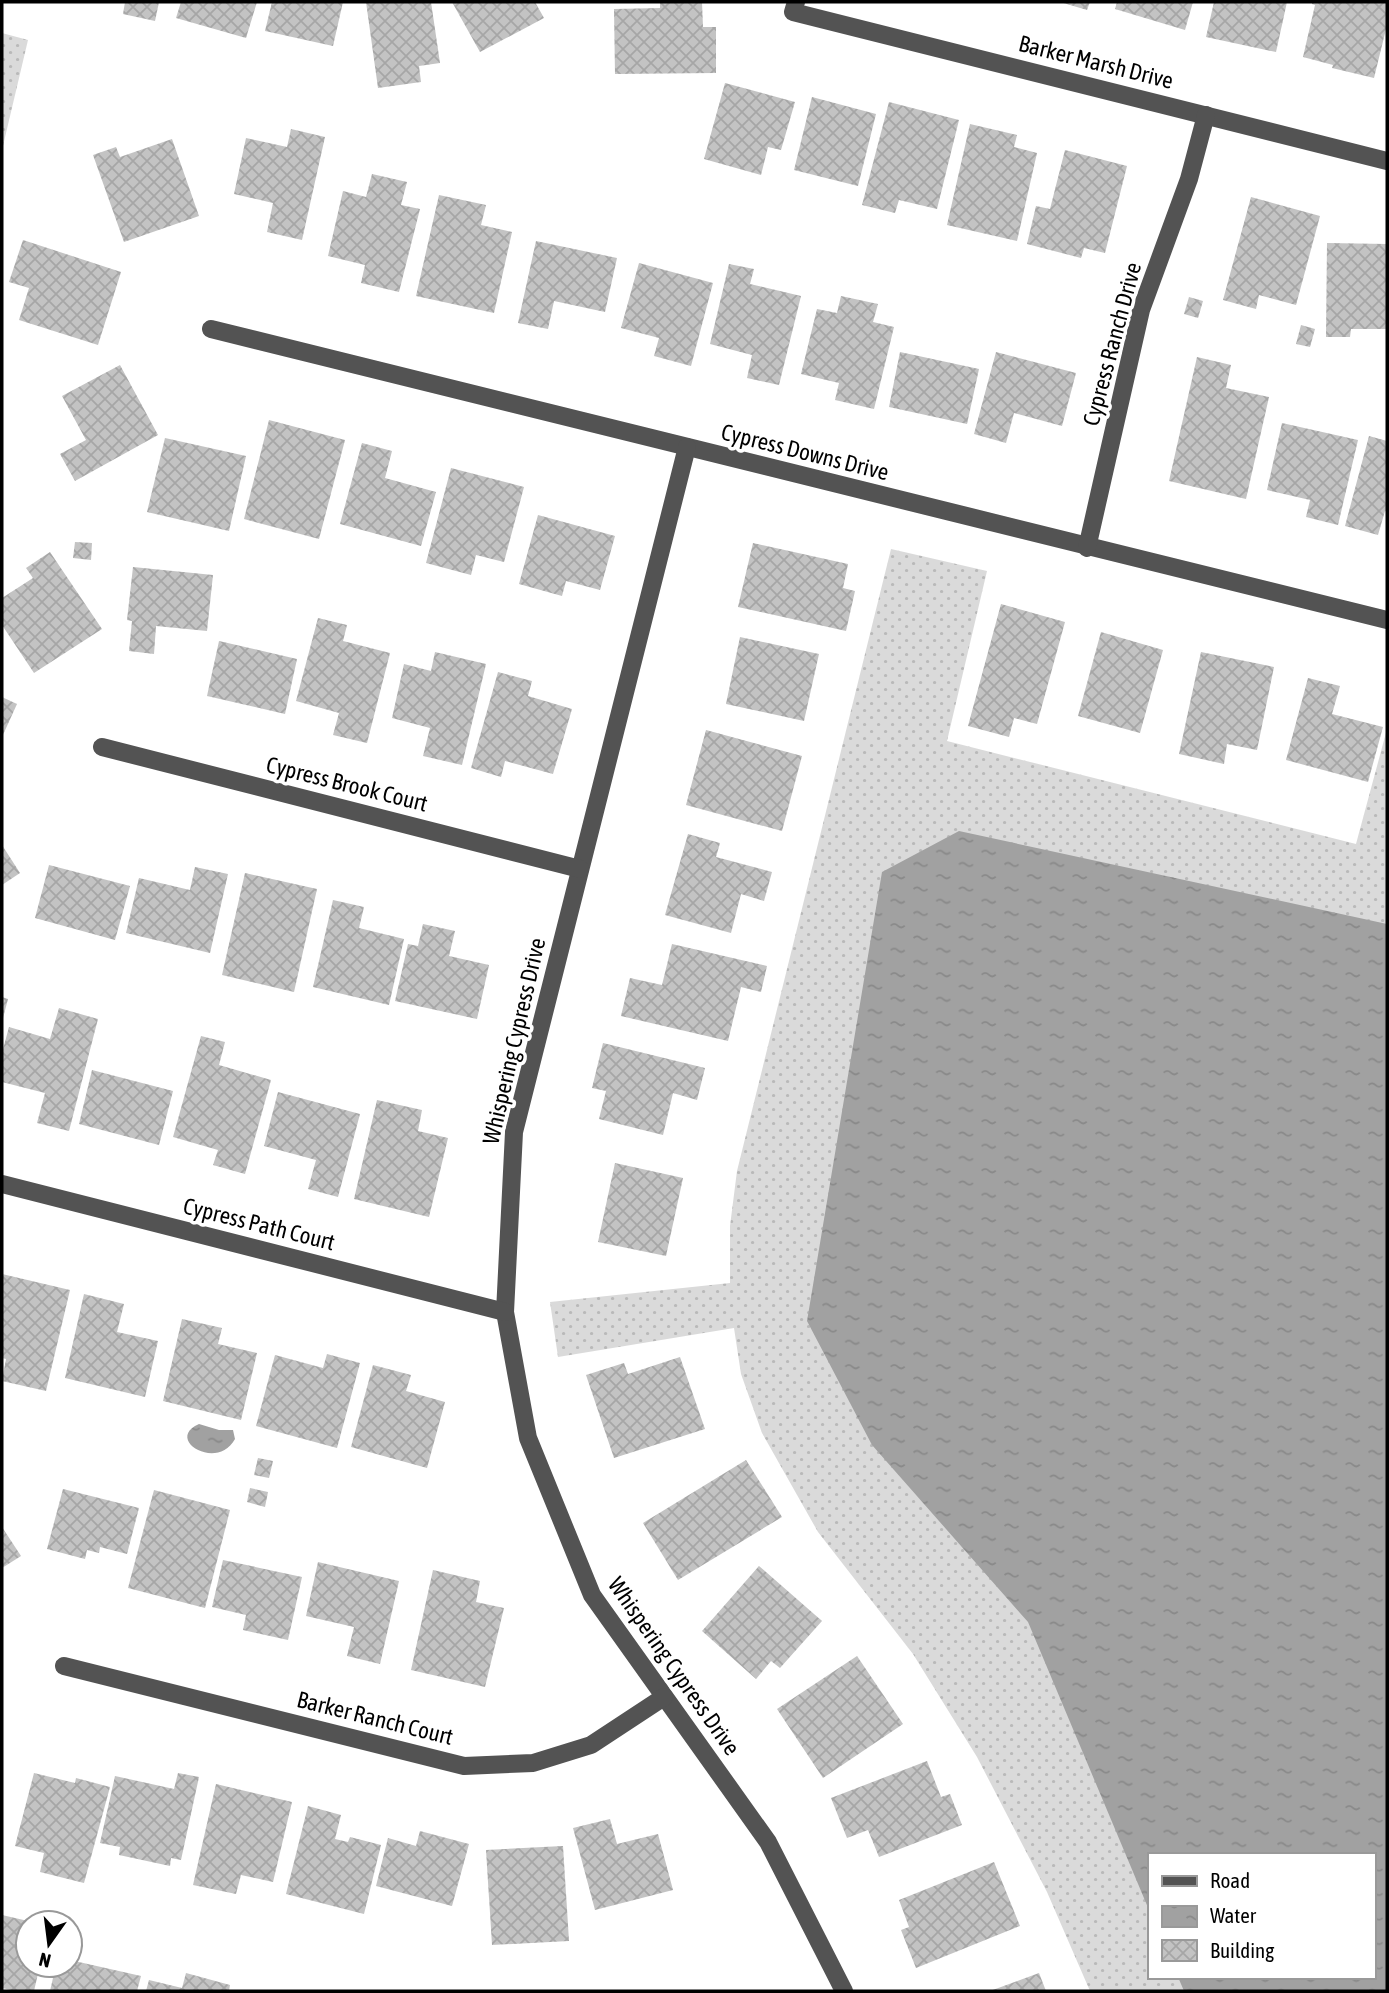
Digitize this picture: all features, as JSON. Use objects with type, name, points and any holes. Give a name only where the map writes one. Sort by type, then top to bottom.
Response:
[{"type":"street","name":"Barker Marsh Drive","points":[[794,7],[1387,161]]},
{"type":"street","name":"Cypress Ranch Drive","points":[[1087,548],[1141,310],[1189,179],[1206,115]]},
{"type":"street","name":"Cypress Downs Drive","points":[[211,329],[1087,548],[1387,620]]},
{"type":"street","name":"Whispering Cypress Drive","points":[[687,447],[514,1132],[505,1312],[527,1438],[592,1595],[768,1842],[844,1991]]},
{"type":"street","name":"Cypress Brook Court","points":[[102,747],[580,869]]},
{"type":"street","name":"Cypress Path Court","points":[[2,1184],[505,1312]]},
{"type":"street","name":"Barker Ranch Court","points":[[64,1665],[464,1766],[533,1763],[591,1745],[664,1697]]},
{"type":"shaded area","points":[[2,33],[28,40],[2,150]]},
{"type":"shaded area","points":[[891,549],[987,571],[947,741],[1356,844],[1387,729],[1387,1991],[1090,1991],[1047,1892],[977,1757],[913,1654],[818,1532],[762,1433],[741,1374],[734,1328],[558,1357],[550,1302],[730,1283],[730,1226],[737,1171]]},
{"type":"water","points":[[959,831],[1387,924],[1387,1991],[1184,1991],[1179,1979],[1375,1979],[1375,1853],[1148,1853],[1148,1908],[1028,1622],[872,1445],[807,1321],[882,872]]},
{"type":"water","points":[[199,1424],[219,1430],[233,1430],[235,1439],[227,1448],[217,1453],[197,1450],[187,1437],[190,1430]]},
{"type":"building","points":[[125,2],[159,2],[155,21],[123,14]]},
{"type":"building","points":[[181,2],[257,2],[246,38],[176,18]]},
{"type":"building","points":[[272,2],[343,2],[333,46],[265,31]]},
{"type":"building","points":[[366,2],[431,2],[440,63],[419,66],[421,82],[378,88]]},
{"type":"building","points":[[452,2],[535,2],[544,18],[480,52]]},
{"type":"building","points":[[660,2],[702,2],[703,27],[716,27],[716,73],[615,74],[614,9],[660,8]]},
{"type":"building","points":[[1060,2],[1090,2],[1087,10]]},
{"type":"building","points":[[1117,2],[1193,2],[1185,30],[1115,9]]},
{"type":"building","points":[[1214,2],[1287,2],[1276,52],[1206,37]]},
{"type":"building","points":[[1312,2],[1387,2],[1387,25],[1374,78],[1332,68],[1333,65],[1303,57],[1315,5]]},
{"type":"building","points":[[725,83],[795,102],[781,150],[768,147],[761,175],[704,159]]},
{"type":"building","points":[[812,97],[876,114],[858,186],[794,170]]},
{"type":"building","points":[[889,102],[959,120],[937,209],[899,200],[895,213],[862,205]]},
{"type":"building","points":[[970,124],[1017,135],[1014,147],[1037,153],[1017,241],[947,225]]},
{"type":"building","points":[[291,129],[325,137],[302,240],[267,232],[273,203],[234,194],[246,138],[287,147]]},
{"type":"building","points":[[172,139],[199,216],[124,242],[93,155],[116,147],[120,157]]},
{"type":"building","points":[[1065,150],[1127,166],[1105,253],[1084,248],[1081,258],[1027,244],[1036,206],[1050,209]]},
{"type":"building","points":[[372,174],[407,182],[401,205],[420,209],[399,292],[361,283],[365,265],[328,256],[343,191],[366,197]]},
{"type":"building","points":[[439,195],[486,205],[481,225],[512,232],[494,313],[416,296]]},
{"type":"building","points":[[1251,197],[1320,216],[1296,305],[1259,295],[1256,309],[1223,300]]},
{"type":"building","points":[[23,240],[121,272],[98,345],[19,320],[29,288],[9,282]]},
{"type":"building","points":[[536,241],[617,258],[605,312],[554,301],[548,329],[518,323]]},
{"type":"building","points":[[1327,243],[1387,244],[1387,329],[1351,329],[1350,337],[1326,337]]},
{"type":"building","points":[[639,263],[713,283],[691,366],[654,356],[659,338],[621,328]]},
{"type":"building","points":[[729,264],[754,269],[750,284],[801,296],[779,385],[747,378],[752,355],[710,344]]},
{"type":"building","points":[[841,296],[878,304],[873,322],[894,327],[874,409],[835,400],[839,383],[801,374],[817,309],[837,313]]},
{"type":"building","points":[[1189,297],[1203,301],[1198,318],[1184,314]]},
{"type":"building","points":[[1301,325],[1315,329],[1310,347],[1296,344]]},
{"type":"building","points":[[900,352],[979,369],[967,424],[889,407]]},
{"type":"building","points":[[996,352],[1076,373],[1062,426],[1014,413],[1006,443],[974,434]]},
{"type":"building","points":[[1197,357],[1231,365],[1226,388],[1269,397],[1246,499],[1169,481]]},
{"type":"building","points":[[120,365],[158,435],[75,481],[60,454],[86,440],[62,396]]},
{"type":"building","points":[[269,420],[345,440],[319,539],[244,519]]},
{"type":"building","points":[[1282,423],[1358,440],[1338,525],[1306,517],[1310,500],[1267,490]]},
{"type":"building","points":[[1369,436],[1387,441],[1387,512],[1385,511],[1378,535],[1345,526]]},
{"type":"building","points":[[165,438],[246,456],[229,531],[147,512]]},
{"type":"building","points":[[362,443],[392,451],[385,478],[436,492],[421,546],[340,524]]},
{"type":"building","points":[[451,468],[524,487],[504,562],[476,555],[471,575],[426,563]]},
{"type":"building","points":[[538,515],[615,536],[600,590],[566,581],[562,596],[519,584]]},
{"type":"building","points":[[75,542],[92,543],[91,560],[73,558]]},
{"type":"building","points":[[753,543],[848,564],[843,588],[855,591],[846,631],[738,607]]},
{"type":"building","points":[[50,552],[102,629],[34,673],[2,625],[2,598],[33,578],[26,568]]},
{"type":"building","points":[[133,567],[213,575],[207,631],[156,626],[154,654],[129,651],[132,621],[127,620]]},
{"type":"building","points":[[1001,604],[1065,622],[1037,724],[1014,718],[1009,737],[968,726]]},
{"type":"building","points":[[318,618],[347,625],[343,641],[390,653],[367,743],[333,735],[339,713],[296,701]]},
{"type":"building","points":[[1101,632],[1163,650],[1140,733],[1078,716]]},
{"type":"building","points":[[740,637],[819,654],[804,721],[726,704]]},
{"type":"building","points":[[219,641],[297,659],[285,714],[207,696]]},
{"type":"building","points":[[435,652],[486,664],[462,765],[423,756],[430,728],[392,718],[404,664],[431,671]]},
{"type":"building","points":[[1201,652],[1274,667],[1257,750],[1227,744],[1224,764],[1179,754]]},
{"type":"building","points":[[498,672],[532,681],[528,696],[572,709],[553,774],[505,761],[501,777],[471,768]]},
{"type":"building","points":[[1308,678],[1340,686],[1332,714],[1383,727],[1368,782],[1286,760]]},
{"type":"building","points":[[2,697],[17,704],[2,737]]},
{"type":"building","points":[[706,730],[802,756],[782,831],[686,805]]},
{"type":"building","points":[[688,834],[720,843],[716,857],[772,872],[764,901],[741,894],[731,933],[665,915]]},
{"type":"building","points":[[2,845],[20,873],[2,885]]},
{"type":"building","points":[[49,865],[130,886],[115,940],[35,918]]},
{"type":"building","points":[[195,867],[228,874],[210,953],[126,933],[139,878],[190,890]]},
{"type":"building","points":[[245,873],[317,889],[294,992],[222,975]]},
{"type":"building","points":[[333,900],[364,907],[359,928],[404,939],[389,1005],[313,987]]},
{"type":"building","points":[[423,924],[455,931],[449,956],[489,965],[477,1019],[395,1001],[408,944],[418,946]]},
{"type":"building","points":[[672,944],[767,966],[761,992],[741,987],[728,1041],[621,1016],[630,978],[662,985]]},
{"type":"building","points":[[2,997],[8,999],[3,1018],[2,1018]]},
{"type":"building","points":[[59,1008],[98,1019],[69,1131],[37,1123],[45,1093],[2,1082],[2,1053],[9,1027],[50,1039]]},
{"type":"building","points":[[201,1036],[225,1042],[219,1065],[271,1080],[245,1174],[213,1165],[218,1150],[173,1137]]},
{"type":"building","points":[[603,1043],[705,1068],[697,1100],[673,1093],[663,1135],[599,1119],[606,1091],[592,1088]]},
{"type":"building","points":[[92,1070],[173,1091],[159,1145],[79,1124]]},
{"type":"building","points":[[278,1092],[360,1114],[338,1197],[308,1189],[316,1160],[264,1146]]},
{"type":"building","points":[[377,1100],[422,1110],[418,1131],[448,1138],[429,1217],[354,1199]]},
{"type":"building","points":[[615,1163],[683,1178],[666,1256],[598,1242]]},
{"type":"building","points":[[2,1274],[70,1290],[46,1391],[2,1381],[6,1359],[2,1358]]},
{"type":"building","points":[[84,1294],[124,1304],[117,1332],[158,1341],[145,1397],[65,1378]]},
{"type":"building","points":[[182,1319],[222,1328],[218,1344],[257,1353],[241,1420],[163,1401]]},
{"type":"building","points":[[327,1354],[360,1363],[337,1448],[256,1426],[275,1355],[323,1368]]},
{"type":"building","points":[[680,1357],[705,1429],[614,1458],[586,1375],[624,1363],[628,1374]]},
{"type":"building","points":[[373,1365],[411,1375],[406,1391],[445,1402],[427,1468],[351,1447]]},
{"type":"building","points":[[258,1458],[273,1461],[269,1478],[254,1475]]},
{"type":"building","points":[[746,1460],[782,1517],[678,1580],[643,1523]]},
{"type":"building","points":[[250,1488],[268,1492],[265,1507],[247,1502]]},
{"type":"building","points":[[63,1489],[139,1508],[127,1554],[100,1547],[99,1553],[87,1550],[85,1559],[47,1549]]},
{"type":"building","points":[[154,1490],[230,1510],[205,1608],[128,1588]]},
{"type":"building","points":[[2,1527],[21,1556],[2,1568]]},
{"type":"building","points":[[223,1560],[302,1577],[288,1640],[243,1630],[246,1615],[212,1607]]},
{"type":"building","points":[[318,1562],[399,1581],[380,1664],[347,1656],[354,1627],[306,1616]]},
{"type":"building","points":[[759,1566],[822,1621],[780,1668],[771,1661],[756,1679],[702,1631]]},
{"type":"building","points":[[433,1570],[480,1581],[476,1602],[504,1608],[485,1687],[411,1670]]},
{"type":"building","points":[[857,1656],[903,1724],[823,1778],[777,1709]]},
{"type":"building","points":[[927,1761],[941,1797],[950,1794],[962,1825],[879,1857],[868,1830],[847,1838],[831,1798]]},
{"type":"building","points":[[34,1773],[75,1783],[76,1778],[110,1787],[84,1883],[40,1872],[44,1853],[15,1846]]},
{"type":"building","points":[[178,1773],[199,1777],[181,1860],[171,1858],[170,1866],[119,1855],[120,1847],[100,1843],[115,1776],[174,1789]]},
{"type":"building","points":[[216,1784],[292,1802],[273,1882],[241,1875],[236,1894],[193,1885]]},
{"type":"building","points":[[308,1806],[341,1815],[335,1839],[348,1842],[350,1837],[381,1845],[364,1914],[286,1894]]},
{"type":"building","points":[[610,1819],[617,1844],[658,1834],[673,1890],[595,1910],[573,1828]]},
{"type":"building","points":[[420,1831],[469,1844],[452,1906],[376,1886],[388,1838],[416,1846]]},
{"type":"building","points":[[563,1846],[569,1941],[492,1945],[486,1850]]},
{"type":"building","points":[[994,1862],[1020,1926],[916,1968],[901,1930],[909,1927],[899,1900]]},
{"type":"building","points":[[2,1915],[14,1918],[14,1979],[37,1979],[34,1991],[2,1988]]},
{"type":"building","points":[[84,1963],[141,1976],[137,1991],[50,1991],[53,1979],[84,1979]]},
{"type":"building","points":[[186,1973],[230,1985],[229,1991],[146,1991],[149,1980],[182,1988]]},
{"type":"building","points":[[1039,1973],[1046,1991],[990,1991]]}]
